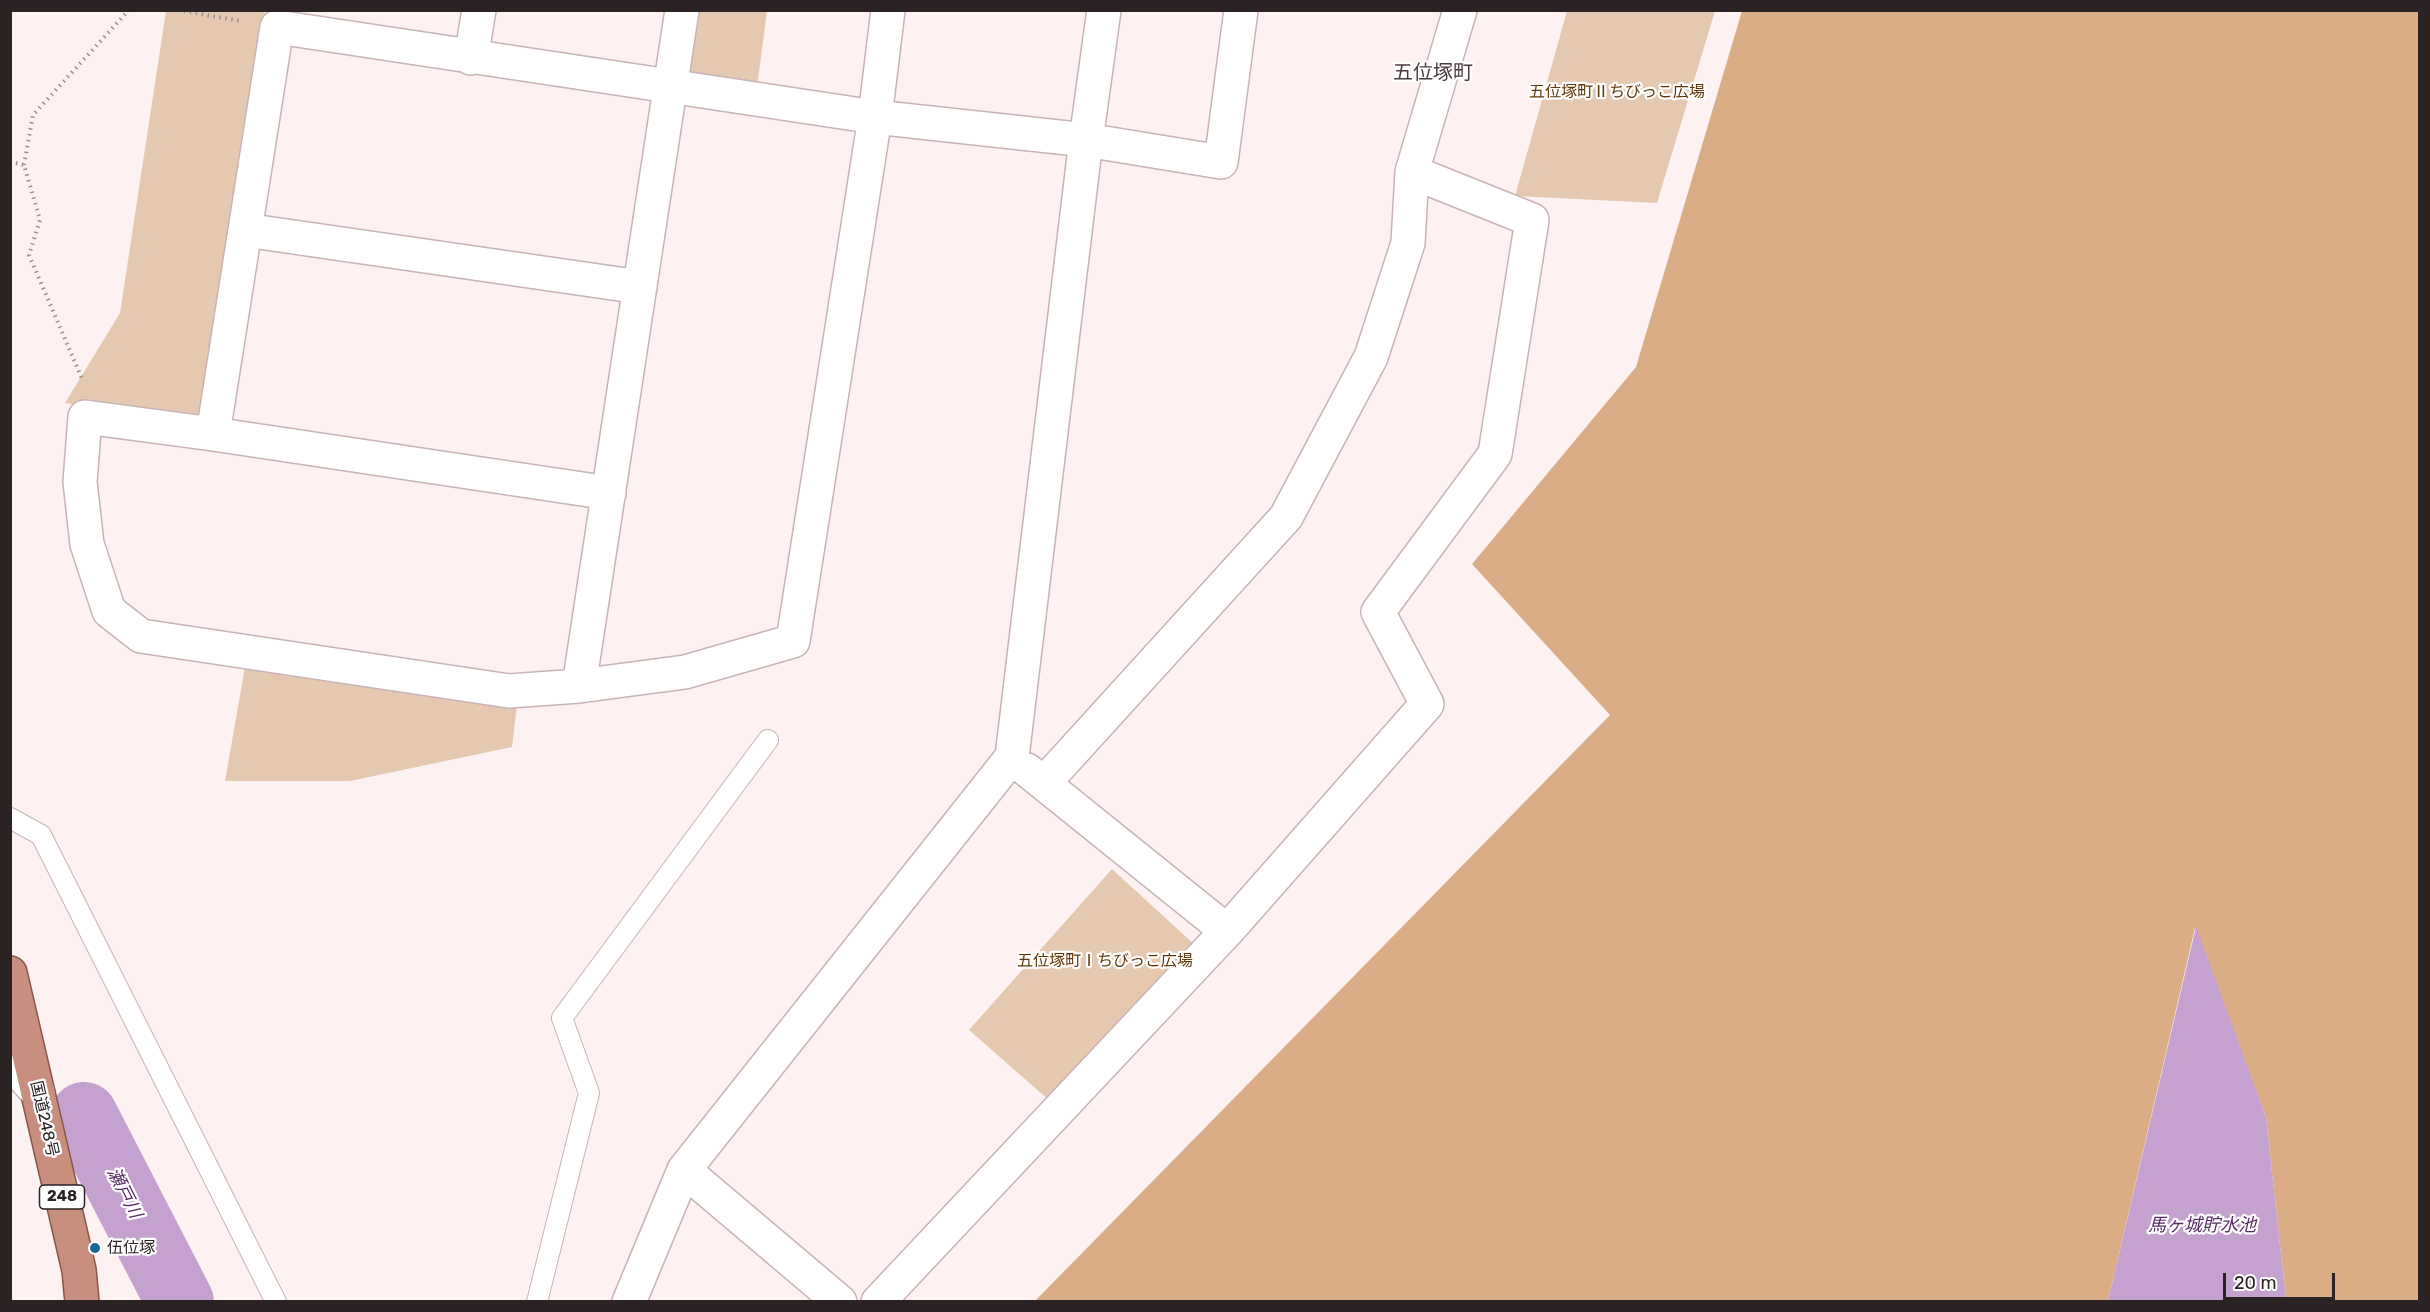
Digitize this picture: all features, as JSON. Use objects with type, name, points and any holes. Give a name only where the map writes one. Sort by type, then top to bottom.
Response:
[{"type":"highway","name":"国道248号","points":[[10,973],[79,1270],[82,1302]]},
{"type":"street","points":[[471,58],[479,10]]},
{"type":"street","points":[[579,686],[682,10]]},
{"type":"street","points":[[609,493],[85,417],[80,482],[87,544],[109,611],[141,636],[509,691],[579,686],[686,672],[793,641],[874,117],[888,10]]},
{"type":"street","points":[[628,1302],[684,1170],[1012,757],[1086,140],[1104,10]]},
{"type":"street","points":[[213,434],[277,27],[874,117],[1086,140],[1221,162],[1241,10]]},
{"type":"street","points":[[1044,783],[1286,517],[1371,357],[1408,243],[1412,172],[1460,10]]},
{"type":"street","points":[[878,1302],[1227,931],[1427,704],[1378,612],[1495,454],[1532,220],[1412,172]]},
{"type":"street","points":[[245,230],[640,287]]},
{"type":"street","points":[[1012,757],[1227,931]]},
{"type":"street","points":[[10,1062],[38,1093]]},
{"type":"street","points":[[684,1170],[840,1302]]},
{"type":"lane","points":[[537,1302],[589,1093],[562,1018],[768,740]]},
{"type":"lane","points":[[10,818],[41,835],[276,1302]]},
{"type":"path","points":[[85,417],[89,396],[29,255],[40,220],[24,165],[33,115],[129,10]]},
{"type":"path","points":[[177,10],[277,27]]},
{"type":"path","points":[[10,162],[24,165]]},
{"type":"green space","points":[[166,11],[265,11],[205,420],[65,403],[120,313]]},
{"type":"green space","points":[[693,11],[767,11],[757,87],[684,77]]},
{"type":"green space","name":"五位塚町Ⅱちびっこ広場","points":[[1567,11],[1715,11],[1657,203],[1515,196]]},
{"type":"green space","points":[[245,667],[517,705],[512,747],[350,781],[225,781]]},
{"type":"green space","name":"五位塚町Ⅰちびっこ広場","points":[[1112,869],[1196,946],[1051,1102],[969,1030]]},
{"type":"shaded area","points":[[1742,11],[2419,11],[2419,1301],[2286,1301],[2266,1117],[2195,928],[2108,1301],[1034,1302],[1610,715],[1472,564],[1636,367]]},
{"type":"water","name":"馬ヶ城貯水池","points":[[2196,927],[2266,1117],[2286,1301],[2108,1301]]},
{"type":"waterway","name":"瀬戸川","points":[[84,1116],[180,1302]]},
{"type":"place","name":"伍位塚","points":[[95,1248]]},
{"type":"district","name":"五位塚町","points":[[1433,73]]}]
